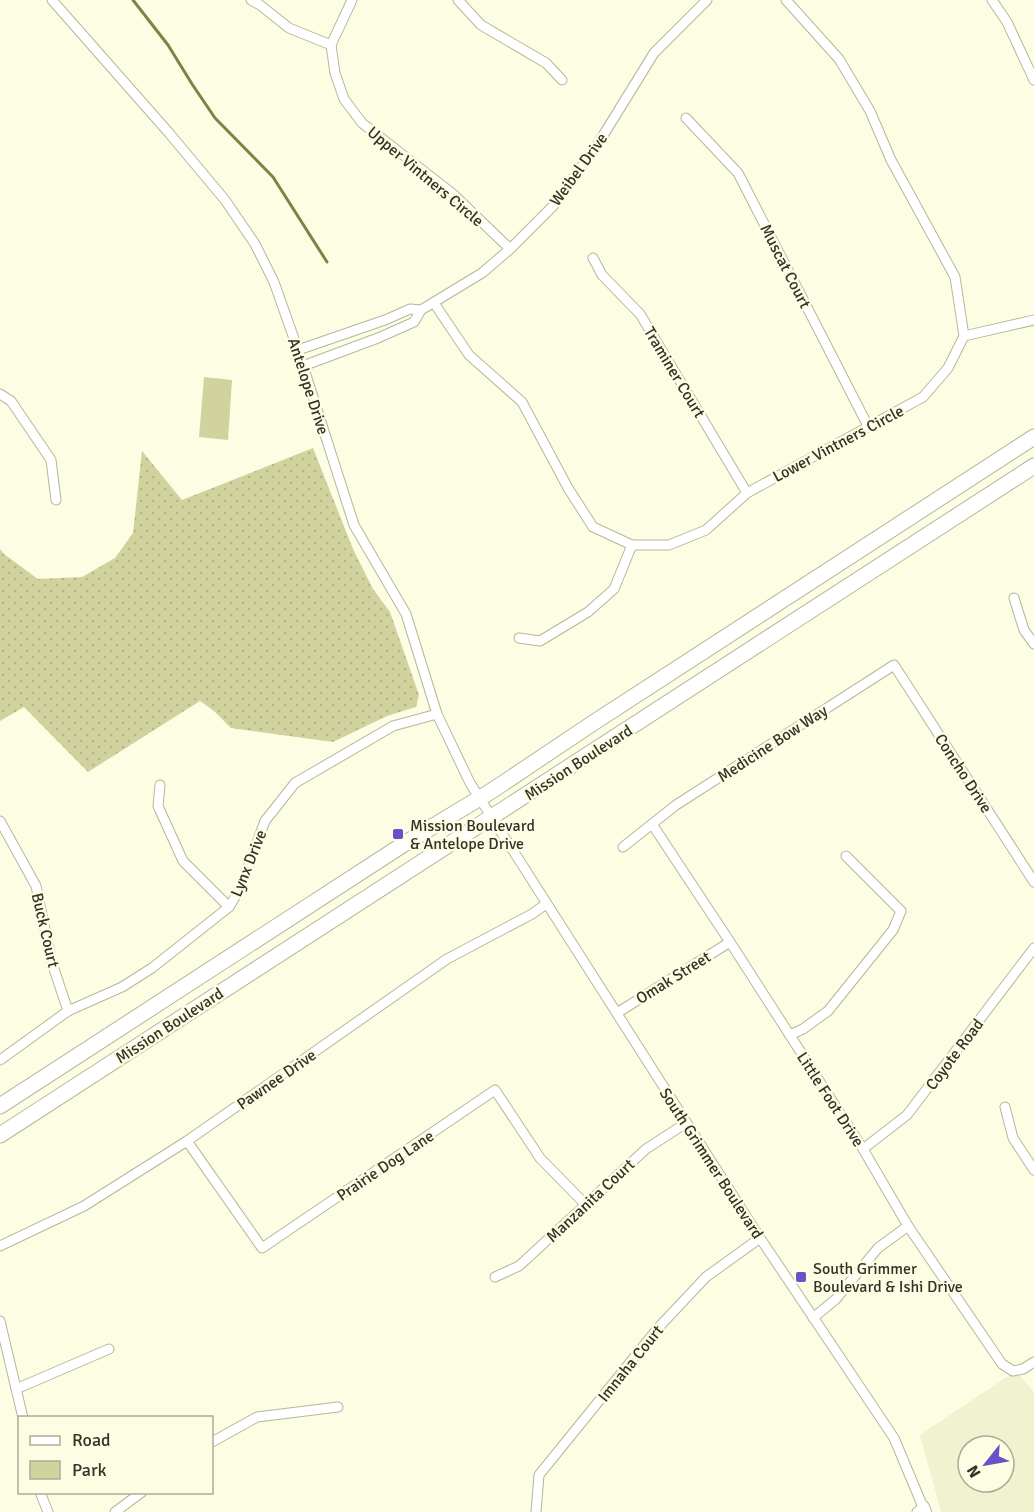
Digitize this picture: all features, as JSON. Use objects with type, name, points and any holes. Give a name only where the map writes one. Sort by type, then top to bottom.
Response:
[{"type":"main road","name":"Mission Boulevard","points":[[0,1106],[404,844],[480,798],[1034,437]]},
{"type":"main road","name":"Mission Boulevard","points":[[0,1135],[1034,465]]},
{"type":"street","name":"Antelope Drive","points":[[52,0],[225,200],[255,244],[274,282],[298,350],[354,525],[406,614],[437,714],[470,783],[493,817]]},
{"type":"street","points":[[251,0],[289,28],[331,45],[352,0]]},
{"type":"street","points":[[458,0],[481,25],[546,63],[562,80]]},
{"type":"street","points":[[786,0],[839,59],[870,111],[891,160],[956,277],[964,336],[1034,320]]},
{"type":"street","points":[[992,0],[1007,22],[1034,80]]},
{"type":"street","name":"Weibel Drive","points":[[303,366],[414,322],[421,310],[482,273],[510,249],[553,206],[596,147],[654,53],[704,1]]},
{"type":"street","name":"Upper Vintners Circle","points":[[331,45],[335,73],[345,99],[362,123],[453,194],[510,249]]},
{"type":"street","name":"Muscat Court","points":[[686,118],[738,173],[868,426]]},
{"type":"street","name":"Traminer Court","points":[[593,258],[602,275],[640,314],[747,493]]},
{"type":"street","name":"Lower Vintners Circle","points":[[434,303],[469,355],[522,402],[568,488],[593,527],[632,545],[669,545],[706,530],[747,493],[923,397],[948,368],[964,336]]},
{"type":"street","name":"Weibel Drive","points":[[298,350],[358,330],[410,309],[421,310]]},
{"type":"street","points":[[0,394],[11,401],[51,460],[56,500]]},
{"type":"street","points":[[519,638],[540,641],[588,612],[614,589],[632,545]]},
{"type":"street","points":[[1014,598],[1024,630],[1034,644]]},
{"type":"street","name":"Medicine Bow Way","points":[[622,847],[676,805],[894,665]]},
{"type":"street","name":"Concho Drive","points":[[894,665],[1034,882]]},
{"type":"street","name":"Lynx Drive","points":[[0,1060],[68,1011],[122,987],[152,968],[229,907],[240,889],[265,821],[296,783],[393,726],[437,714]]},
{"type":"street","points":[[160,785],[158,806],[183,861],[229,907]]},
{"type":"street","name":"South Grimmer Boulevard","points":[[493,817],[546,904],[760,1238],[894,1438],[922,1510]]},
{"type":"street","name":"Buck Court","points":[[0,821],[36,886],[52,963],[68,1011]]},
{"type":"street","name":"Little Foot Drive","points":[[652,824],[863,1149],[908,1226],[1002,1364],[1013,1371],[1023,1369],[1034,1362]]},
{"type":"street","points":[[790,1035],[803,1029],[828,1011],[893,930],[901,911],[846,856]]},
{"type":"street","name":"Pawnee Drive","points":[[0,1246],[84,1206],[187,1141],[447,960],[532,914],[546,904]]},
{"type":"street","name":"Omak Street","points":[[617,1013],[730,942]]},
{"type":"street","name":"Coyote Road","points":[[863,1149],[907,1115],[1034,948]]},
{"type":"street","name":"Prairie Dog Lane","points":[[187,1141],[261,1248],[495,1090],[540,1158],[585,1203]]},
{"type":"street","points":[[1005,1107],[1013,1138],[1034,1170]]},
{"type":"street","name":"Manzanita Court","points":[[495,1277],[519,1266],[646,1149],[686,1123]]},
{"type":"street","points":[[813,1318],[836,1299],[878,1248],[908,1226]]},
{"type":"street","name":"Imnaha Court","points":[[536,1512],[539,1475],[658,1328],[706,1277],[760,1238]]},
{"type":"street","points":[[0,1321],[23,1416]]},
{"type":"street","points":[[16,1389],[109,1349]]},
{"type":"street","points":[[213,1441],[257,1417],[338,1407]]},
{"type":"street","points":[[41,1494],[48,1512]]},
{"type":"street","points":[[115,1512],[139,1494]]},
{"type":"shaded area","points":[[1016,1371],[1034,1392],[1034,1512],[941,1512],[920,1435]]},
{"type":"green space","points":[[204,377],[232,380],[228,440],[199,437]]},
{"type":"green space","points":[[313,448],[353,549],[373,589],[390,612],[419,695],[416,707],[387,716],[333,742],[231,728],[200,701],[88,772],[24,707],[0,721],[0,549],[38,579],[82,577],[115,558],[133,533],[142,451],[182,500]]},
{"type":"waterway","points":[[133,0],[168,45],[215,118],[273,177],[327,262]]},
{"type":"place","name":"Mission Boulevard & Antelope Drive","points":[[398,834]]},
{"type":"place","name":"South Grimmer Boulevard & Ishi Drive","points":[[801,1277]]}]
